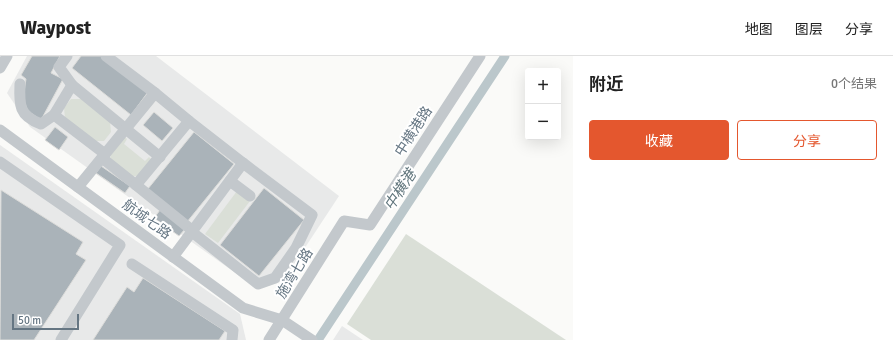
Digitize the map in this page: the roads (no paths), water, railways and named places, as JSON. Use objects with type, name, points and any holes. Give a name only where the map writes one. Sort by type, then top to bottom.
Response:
[{"type":"street","points":[[0,68],[7,56]]},
{"type":"street","points":[[66,56],[59,67],[72,85],[160,156]]},
{"type":"street","points":[[54,115],[192,232],[258,284],[275,278],[296,248],[312,215],[106,56]]},
{"type":"street","name":"中横港路","points":[[344,221],[370,225],[480,56]]},
{"type":"street","points":[[20,84],[19,104],[29,120],[40,124],[54,115],[72,85]]},
{"type":"street","points":[[78,187],[155,93]]},
{"type":"street","points":[[136,185],[189,121]]},
{"type":"street","name":"航城七路","points":[[0,130],[243,308],[282,320],[312,340]]},
{"type":"street","points":[[0,162],[120,245],[61,340]]},
{"type":"street","points":[[173,257],[243,163]]},
{"type":"street","points":[[230,181],[250,196]]},
{"type":"street","name":"施湾七路","points":[[269,340],[344,221]]},
{"type":"street","points":[[132,264],[233,330],[232,340]]},
{"type":"waterway","name":"中横港","points":[[318,340],[505,56]]}]
